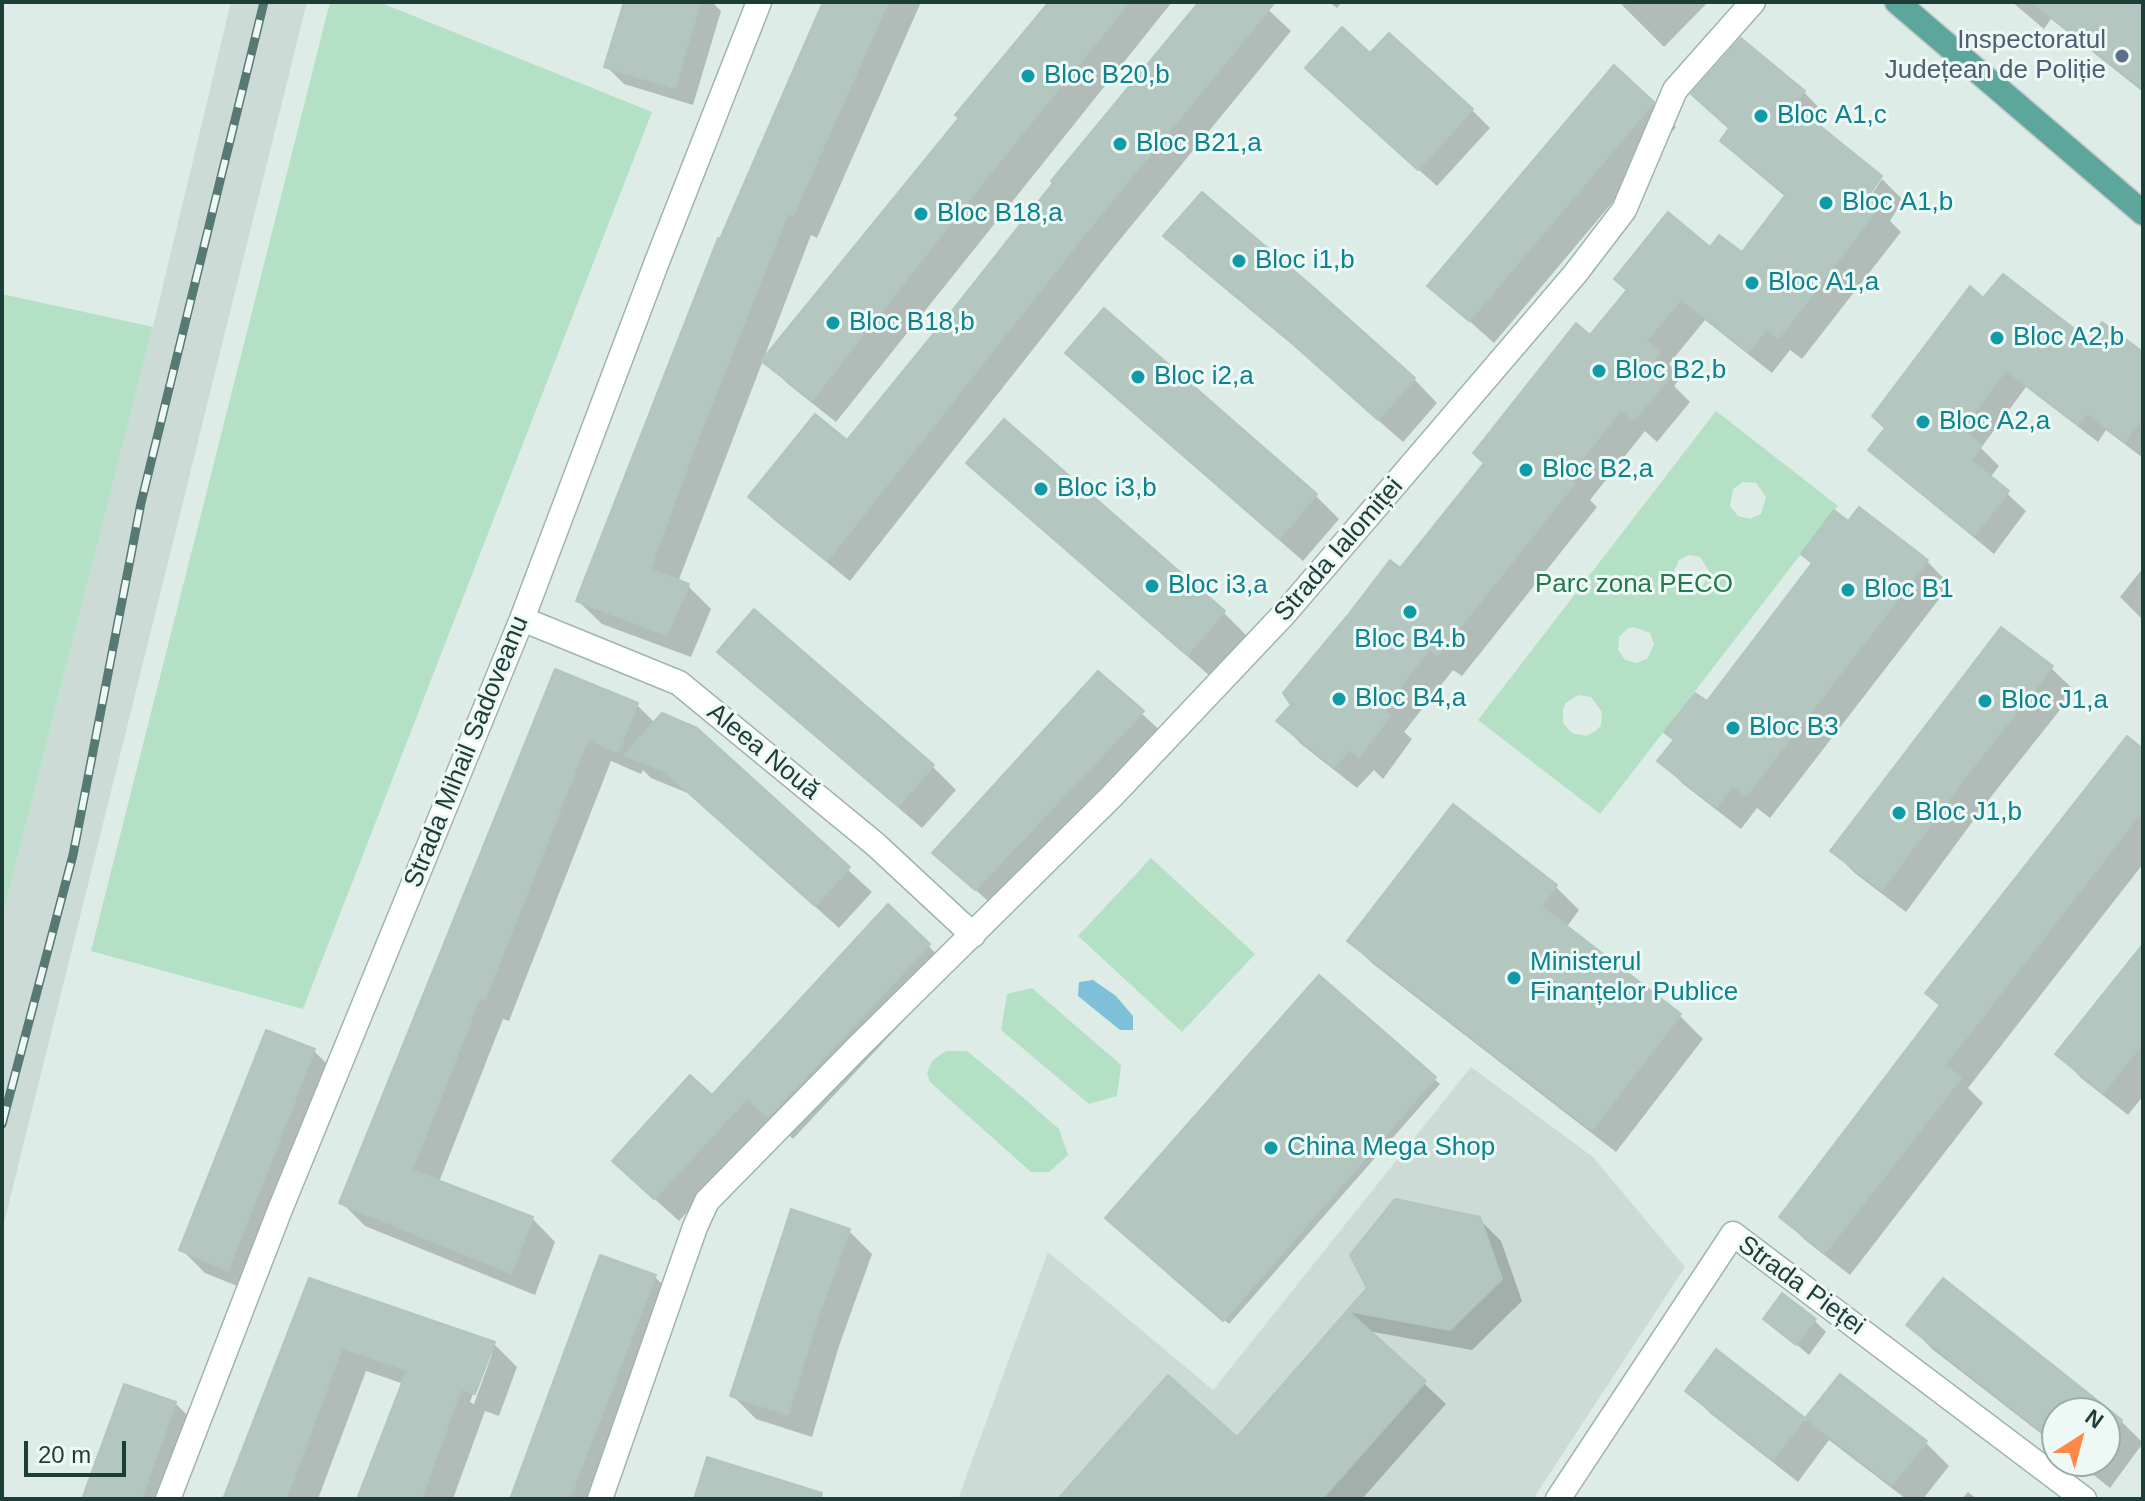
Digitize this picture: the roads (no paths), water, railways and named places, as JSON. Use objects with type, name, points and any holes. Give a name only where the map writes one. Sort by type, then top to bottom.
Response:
[{"type":"main road","points":[[1897,2],[2143,213]]},
{"type":"street","name":"Strada Mihail Sadoveanu","points":[[168,1499],[279,1212],[522,619],[759,2]]},
{"type":"street","name":"Strada Ialomiței","points":[[600,1499],[695,1227],[707,1201],[1112,796],[1276,624],[1575,274],[1624,210],[1675,90],[1753,2]]},
{"type":"street","name":"Aleea Nouă","points":[[522,619],[679,683],[875,844],[973,935]]},
{"type":"street","name":"Strada Pieței","points":[[1558,1499],[1733,1234],[2084,1499]]},
{"type":"water","points":[[1093,980],[1116,996],[1133,1016],[1133,1030],[1120,1030],[1078,996],[1079,982]]},
{"type":"railway","points":[[2,1124],[73,855],[141,503],[264,2]]},
{"type":"place","name":"Inspectoratul Județean de Poliție","points":[[2122,56]]},
{"type":"place","name":"Bloc B20,b","points":[[1028,76]]},
{"type":"place","name":"Bloc A1,c","points":[[1761,116]]},
{"type":"place","name":"Bloc B21,a","points":[[1120,144]]},
{"type":"place","name":"Bloc A1,b","points":[[1826,203]]},
{"type":"place","name":"Bloc B18,a","points":[[921,214]]},
{"type":"place","name":"Bloc i1,b","points":[[1239,261]]},
{"type":"place","name":"Bloc A1,a","points":[[1752,283]]},
{"type":"place","name":"Bloc B18,b","points":[[833,323]]},
{"type":"place","name":"Bloc A2,b","points":[[1997,338]]},
{"type":"place","name":"Bloc B2,b","points":[[1599,371]]},
{"type":"place","name":"Bloc i2,a","points":[[1138,377]]},
{"type":"place","name":"Bloc A2,a","points":[[1923,422]]},
{"type":"place","name":"Bloc B2,a","points":[[1526,470]]},
{"type":"place","name":"Bloc i3,b","points":[[1041,489]]},
{"type":"place","name":"Bloc i3,a","points":[[1152,586]]},
{"type":"place","name":"Bloc B1","points":[[1848,590]]},
{"type":"place","name":"Bloc B4.b","points":[[1410,612]]},
{"type":"place","name":"Bloc B4,a","points":[[1339,699]]},
{"type":"place","name":"Bloc J1,a","points":[[1985,701]]},
{"type":"place","name":"Bloc B3","points":[[1733,728]]},
{"type":"place","name":"Bloc J1,b","points":[[1899,813]]},
{"type":"place","name":"Ministerul Finanțelor Publice","points":[[1514,978]]},
{"type":"place","name":"China Mega Shop","points":[[1271,1148]]},
{"type":"park label","name":"Parc zona PECO","points":[[1634,585]]}]
